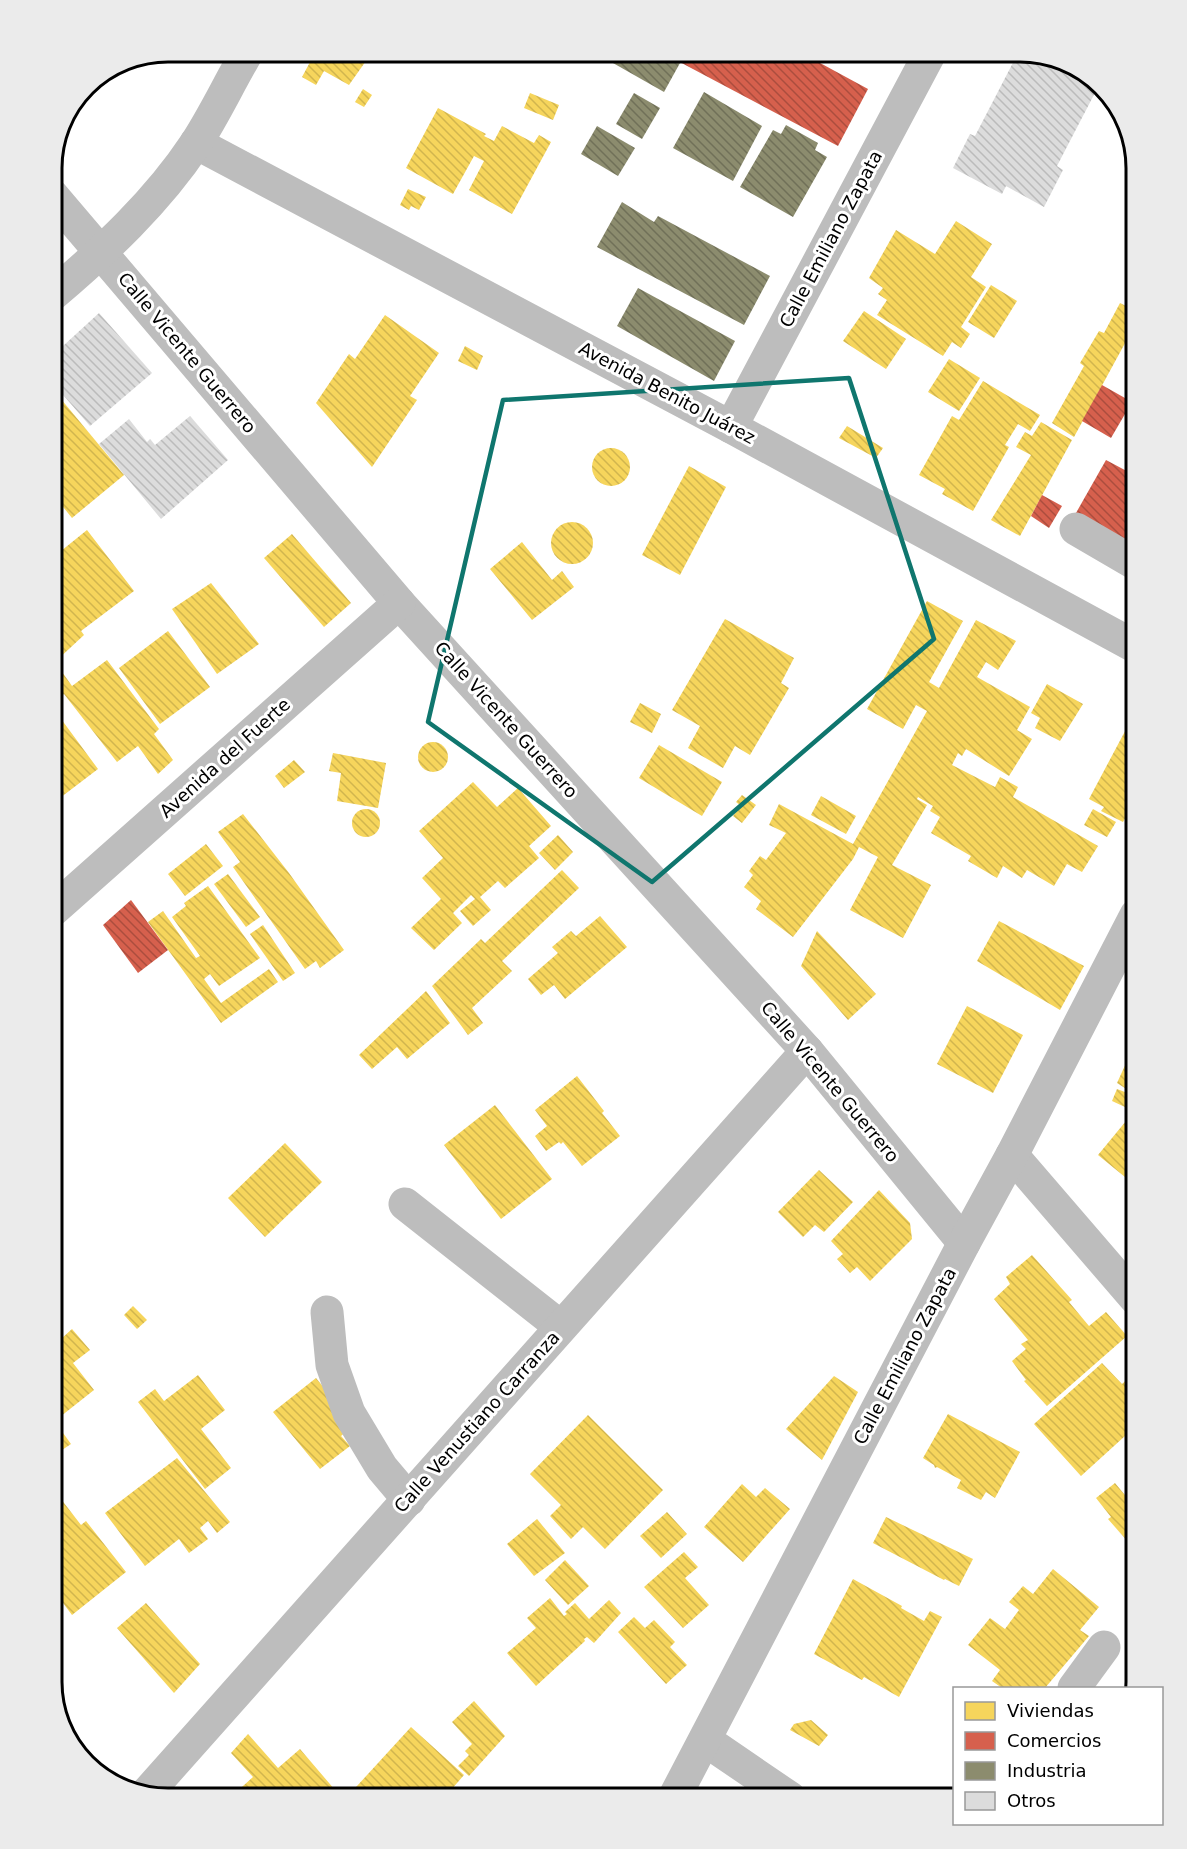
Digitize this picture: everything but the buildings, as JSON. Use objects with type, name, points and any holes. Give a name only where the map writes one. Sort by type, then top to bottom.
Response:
[{"type":"street","points":[[62,287],[102,253],[146,206],[195,143],[242,62]]},
{"type":"street","name":"Calle Emiliano Zapata","points":[[731,426],[925,62]]},
{"type":"street","name":"Avenida Benito Juárez","points":[[195,143],[731,426],[1126,642]]},
{"type":"street","name":"Calle Vicente Guerrero","points":[[62,207],[399,603],[807,1051],[964,1243]]},
{"type":"street","points":[[1076,529],[1126,558]]},
{"type":"street","name":"Avenida del Fuerte","points":[[62,902],[399,603]]},
{"type":"street","name":"Calle Emiliano Zapata","points":[[680,1788],[1126,934]]},
{"type":"street","name":"Calle Venustiano Carranza","points":[[153,1786],[807,1051]]},
{"type":"street","points":[[1012,1155],[1126,1287]]},
{"type":"street","points":[[405,1204],[561,1327]]},
{"type":"street","points":[[327,1312],[332,1365],[349,1413],[382,1468],[409,1500]]},
{"type":"street","points":[[1075,1687],[1104,1647]]},
{"type":"street","points":[[705,1740],[775,1788]]},
{"type":"highlighted area","points":[[849,378],[934,639],[652,882],[428,722],[503,400]]}]
